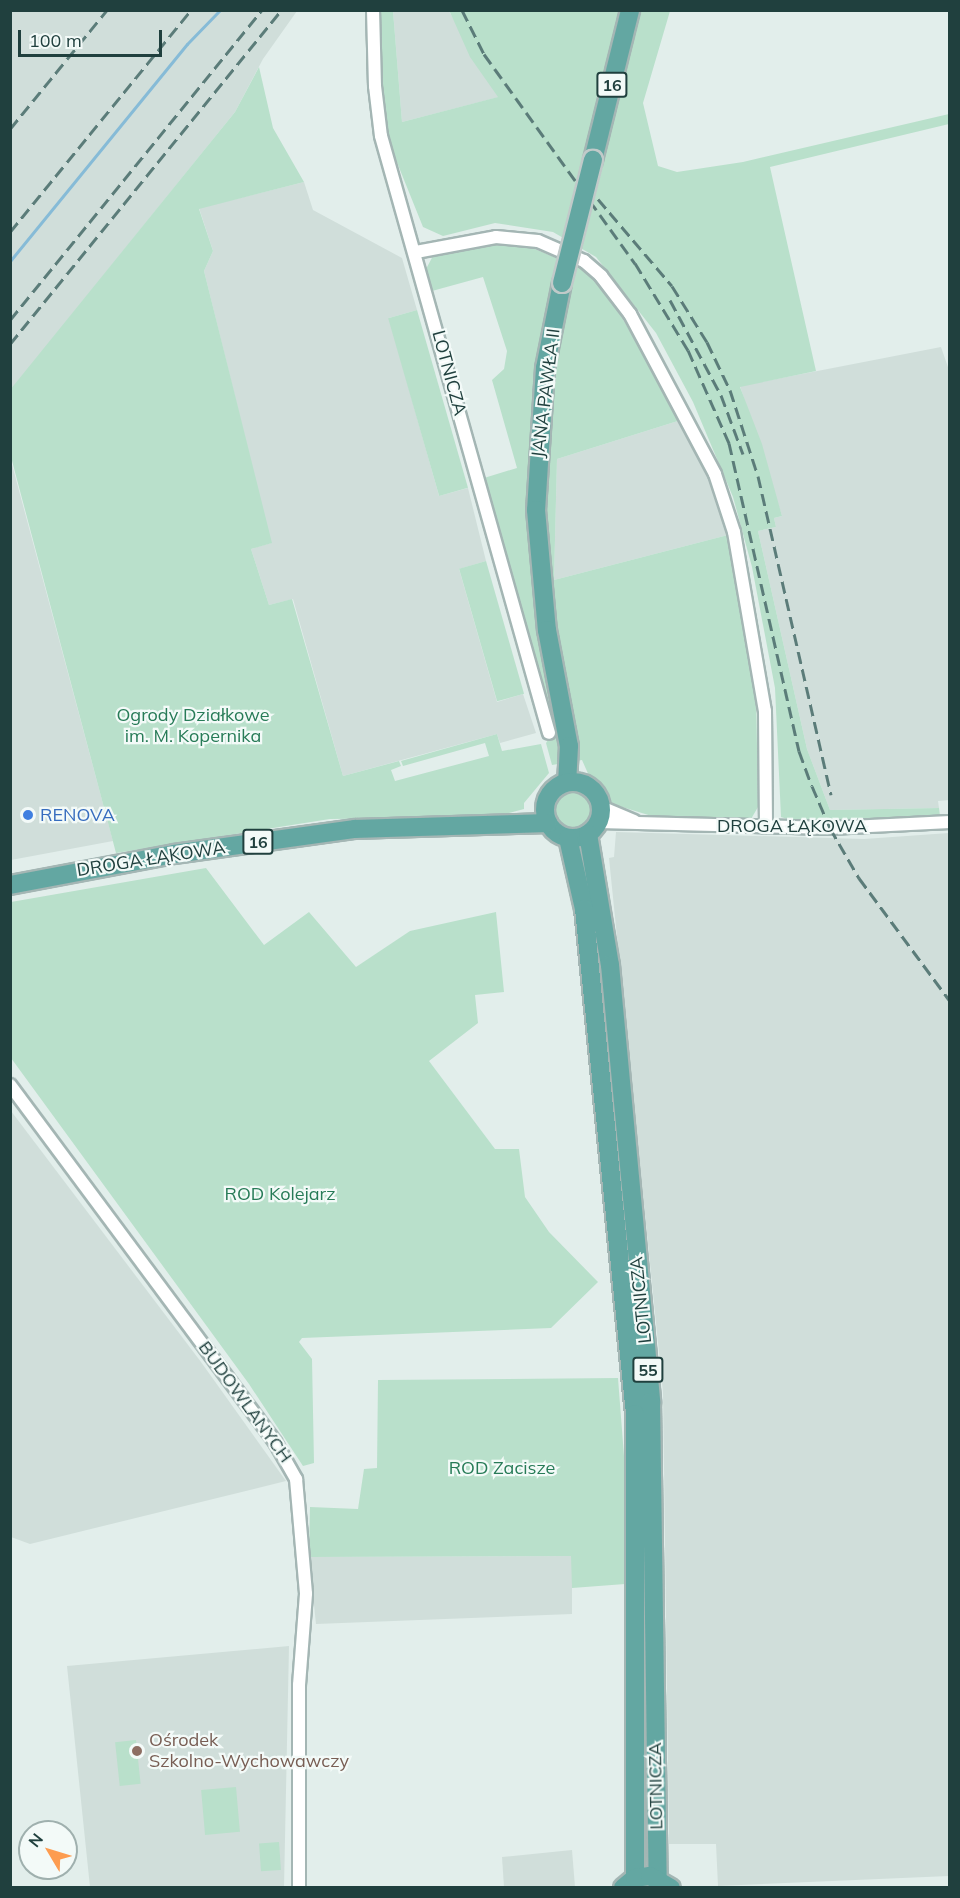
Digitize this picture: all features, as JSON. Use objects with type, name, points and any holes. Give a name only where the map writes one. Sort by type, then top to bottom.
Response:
[{"type":"main road","name":"JANA PAWŁA II","points":[[574,783],[547,630],[536,510],[545,368],[562,283],[630,10]]},
{"type":"main road","name":"16","points":[[547,815],[555,789],[574,783]]},
{"type":"main road","points":[[547,815],[568,838],[596,821],[595,792],[574,783]]},
{"type":"main road","name":"DROGA ŁĄKOWA","points":[[10,885],[96,867],[308,835],[508,822],[547,815]]},
{"type":"main road","name":"LOTNICZA","points":[[596,821],[651,1402],[664,1883]]},
{"type":"main road","name":"LOTNICZA","points":[[568,838],[584,909],[635,1414],[629,1883]]},
{"type":"main road","name":"55","points":[[629,1883],[664,1883]]},
{"type":"street","name":"LOTNICZA","points":[[373,10],[375,86],[381,136],[416,252],[549,733]]},
{"type":"street","points":[[416,252],[496,237],[538,241],[584,261],[601,276],[630,314],[716,474],[731,522],[747,593],[765,711],[766,827]]},
{"type":"street","name":"DROGA ŁĄKOWA","points":[[596,821],[766,827],[950,822]]},
{"type":"street","name":"BUDOWLANYCH","points":[[10,1085],[275,1442],[296,1479],[306,1594],[300,1685],[299,1887]]},
{"type":"shaded area","points":[[11,11],[297,11],[263,59],[235,112],[11,390]]},
{"type":"shaded area","points":[[393,11],[449,11],[499,97],[402,122]]},
{"type":"shaded area","points":[[304,182],[313,210],[402,258],[417,310],[389,318],[439,496],[468,488],[486,561],[459,569],[497,702],[523,694],[536,733],[500,743],[497,734],[343,776],[293,599],[269,605],[251,549],[271,543],[204,271],[213,251],[199,208]]},
{"type":"shaded area","points":[[941,347],[950,373],[950,800],[938,801],[939,808],[830,810],[807,749],[758,531],[776,527],[774,518],[782,516],[740,386]]},
{"type":"shaded area","points":[[681,420],[711,479],[728,535],[554,580],[557,459]]},
{"type":"shaded area","points":[[10,457],[113,841],[11,860],[10,860]]},
{"type":"shaded area","points":[[616,832],[864,839],[949,833],[949,1876],[718,1886],[716,1844],[669,1844],[663,1392],[609,858],[614,857]]},
{"type":"shaded area","points":[[11,1111],[201,1362],[286,1481],[30,1544],[11,1537]]},
{"type":"shaded area","points":[[572,1556],[572,1614],[316,1624],[309,1557]]},
{"type":"shaded area","name":"Ośrodek Szkolno-Wychowawczy","points":[[289,1646],[284,1887],[90,1887],[67,1666]]},
{"type":"shaded area","points":[[572,1850],[575,1887],[504,1887],[502,1857]]},
{"type":"green space","points":[[449,10],[670,11],[643,103],[658,166],[677,172],[743,162],[949,114],[949,124],[770,167],[816,371],[740,387],[762,444],[782,516],[774,518],[776,527],[758,531],[807,749],[830,810],[939,808],[940,816],[797,822],[781,817],[775,688],[752,567],[733,497],[693,402],[656,333],[596,257],[553,232],[495,223],[443,236],[423,227],[394,155],[382,109],[380,11],[393,11],[402,122],[498,97],[470,57]]},
{"type":"green space","name":"Ogrody Działkowe im. M. Kopernika","points":[[259,67],[273,128],[304,182],[199,209],[213,251],[204,271],[272,543],[251,549],[269,605],[292,599],[343,776],[399,761],[401,766],[391,770],[395,781],[489,756],[485,743],[403,766],[401,761],[497,734],[502,751],[541,744],[549,773],[524,803],[524,809],[494,817],[330,819],[116,853],[11,457],[10,390],[235,112]]},
{"type":"green space","points":[[477,244],[525,245],[583,269],[609,295],[681,420],[557,459],[554,580],[728,535],[756,685],[758,807],[751,819],[655,817],[609,803],[590,778],[582,760],[552,765],[546,743],[553,733],[545,696],[484,478],[517,468],[492,380],[504,369],[507,351],[483,277],[432,291],[426,269],[434,254]]},
{"type":"green space","points":[[417,310],[468,488],[439,496],[388,318]]},
{"type":"green space","points":[[486,561],[524,694],[497,701],[459,569]]},
{"type":"green space","points":[[573,787],[589,793],[595,809],[589,825],[573,831],[557,825],[551,809],[557,793]]},
{"type":"green space","name":"ROD Kolejarz","points":[[206,868],[264,945],[309,912],[356,967],[410,931],[496,912],[504,992],[475,995],[478,1023],[429,1061],[495,1149],[519,1149],[525,1197],[549,1232],[598,1282],[551,1328],[302,1338],[299,1342],[312,1359],[314,1463],[303,1466],[249,1384],[11,1058],[11,902]]},
{"type":"green space","name":"ROD Zacisze","points":[[618,1378],[624,1456],[625,1584],[572,1588],[571,1556],[309,1557],[310,1507],[358,1509],[364,1469],[377,1468],[378,1380]]},
{"type":"green space","points":[[136,1740],[141,1784],[120,1786],[115,1742]]},
{"type":"green space","points":[[236,1787],[240,1832],[205,1835],[201,1790]]},
{"type":"green space","points":[[279,1842],[281,1870],[261,1871],[259,1843]]},
{"type":"waterway","points":[[10,261],[187,44],[220,10]]},
{"type":"railway","points":[[10,129],[107,10]]},
{"type":"railway","points":[[10,232],[191,10]]},
{"type":"railway","points":[[10,320],[262,10]]},
{"type":"railway","points":[[10,344],[281,10]]},
{"type":"railway","points":[[462,10],[484,54],[635,263],[688,350],[729,443],[799,751],[812,786],[830,828],[859,878],[950,1001]]},
{"type":"railway","points":[[598,199],[672,286],[707,342],[730,390],[758,476],[831,795]]},
{"type":"railway","points":[[670,300],[721,395],[743,454]]},
{"type":"place","name":"RENOVA","points":[[28,815]]},
{"type":"place","name":"Ośrodek Szkolno-Wychowawczy","points":[[137,1751]]}]
